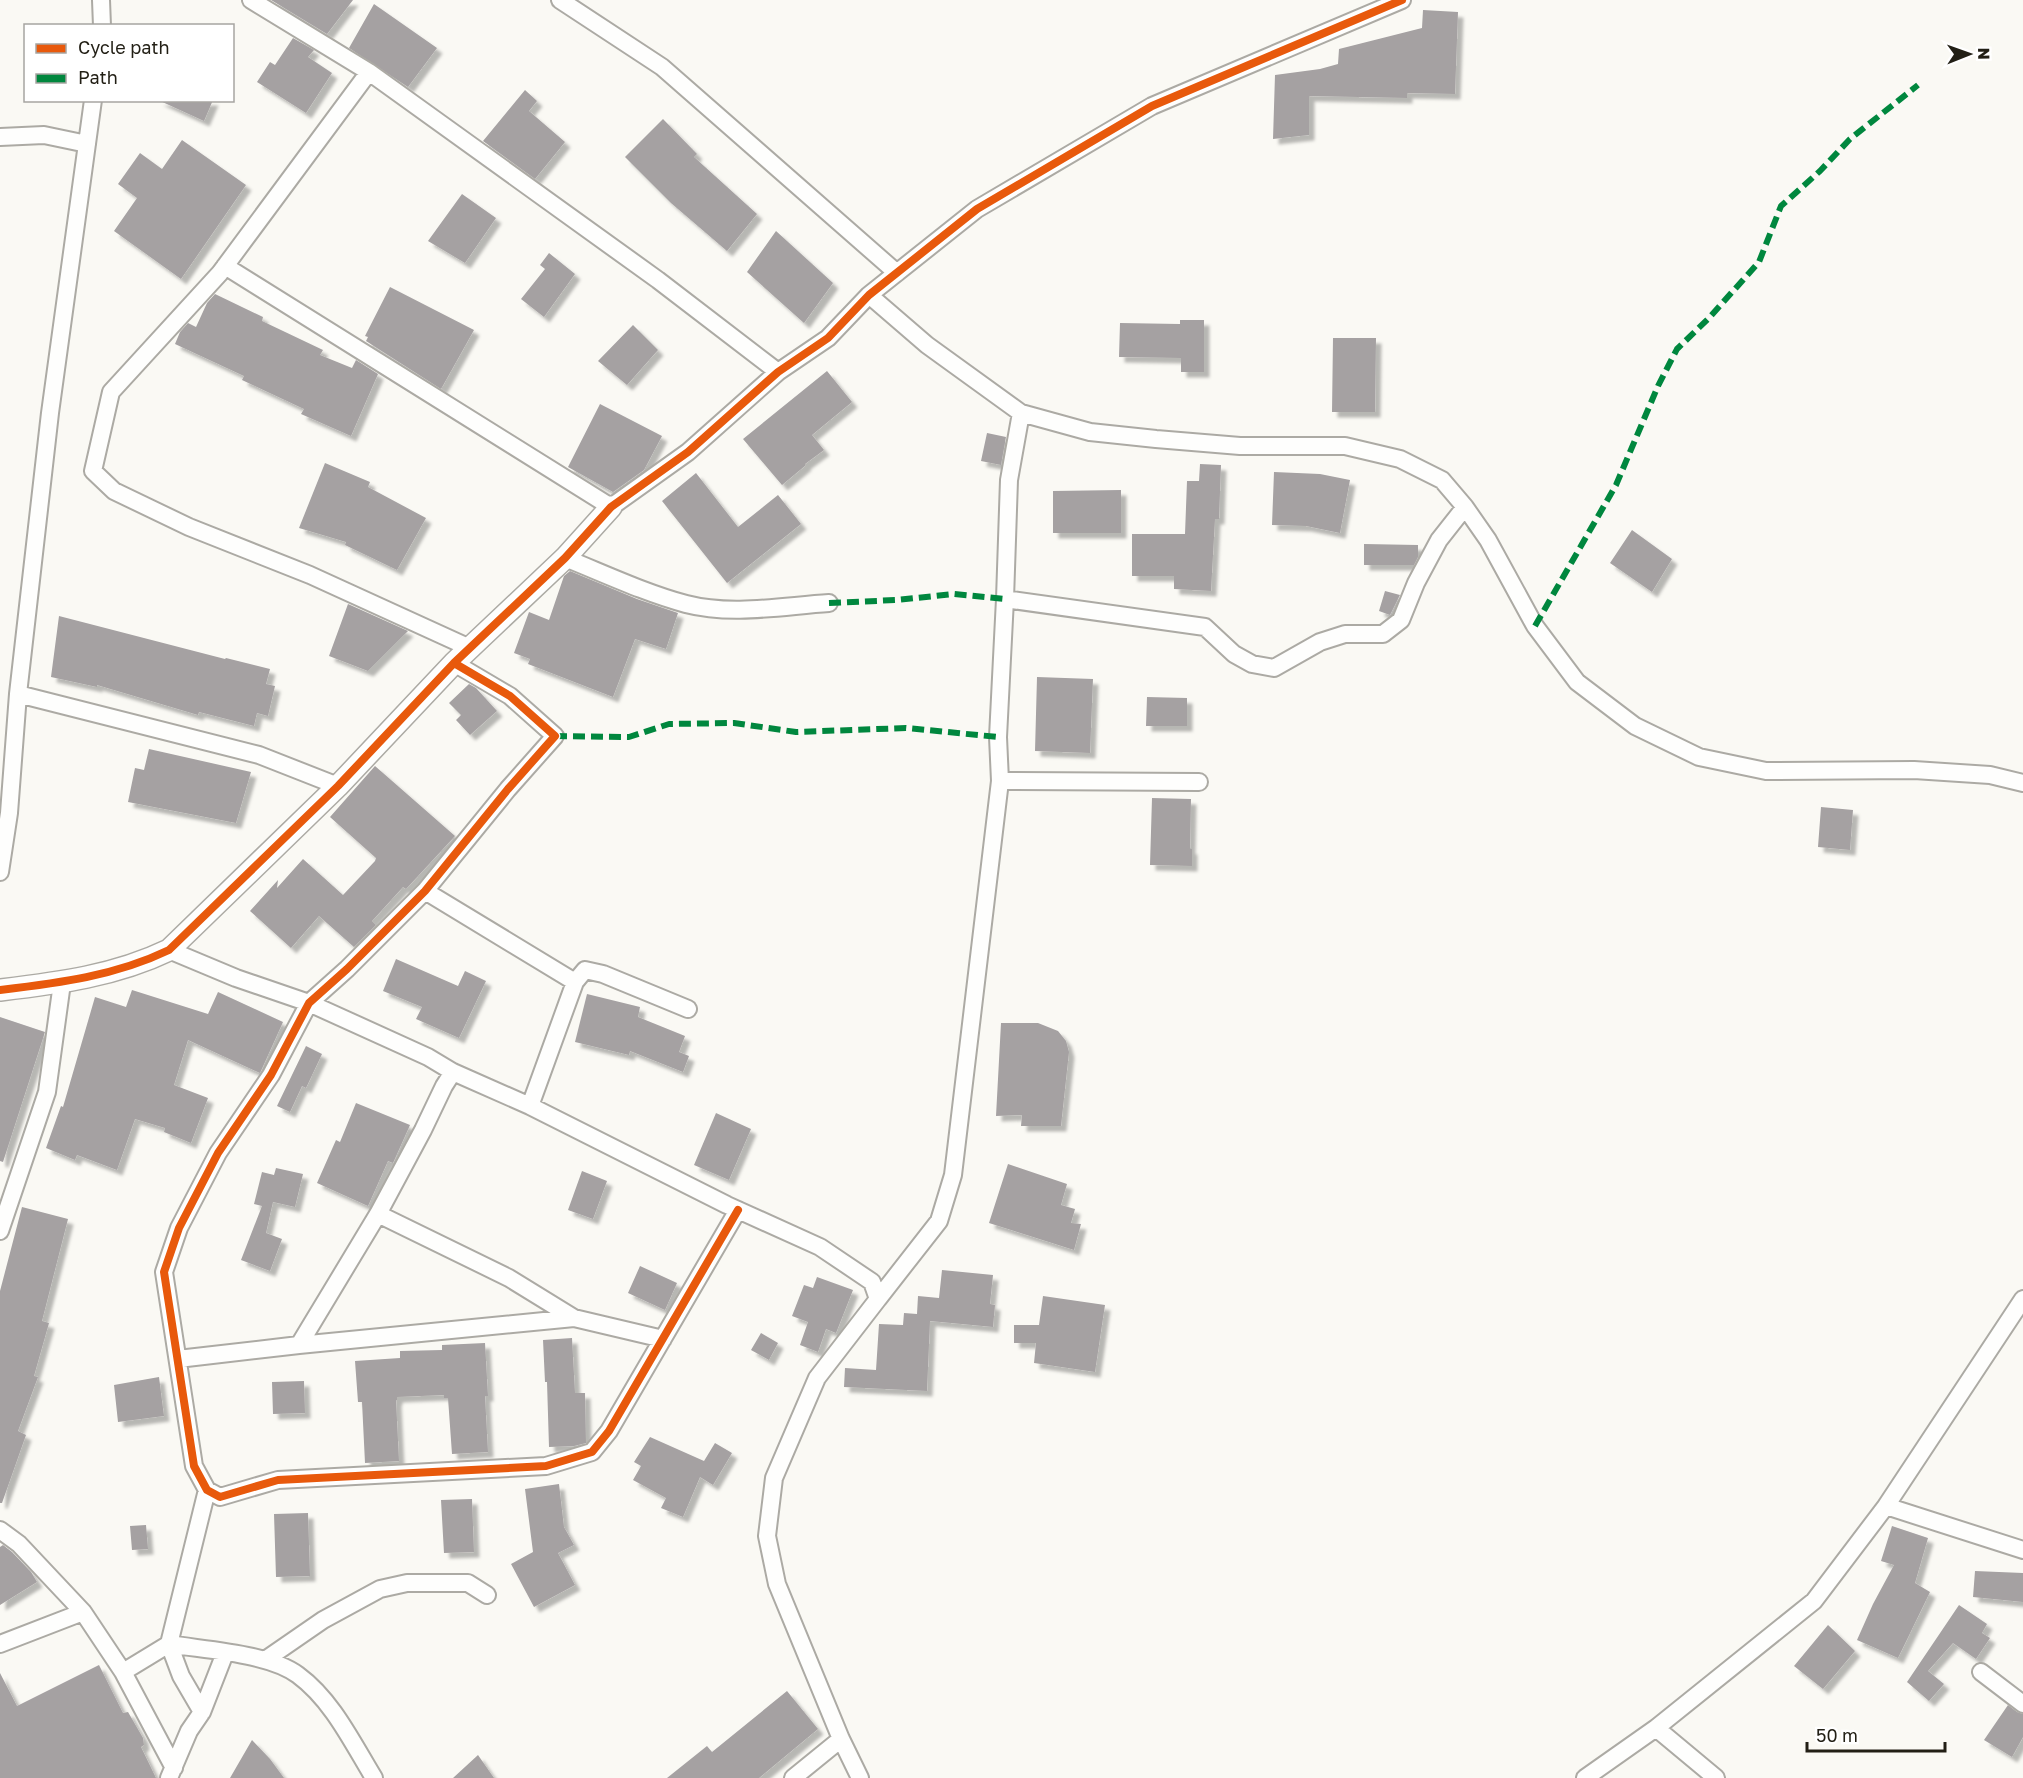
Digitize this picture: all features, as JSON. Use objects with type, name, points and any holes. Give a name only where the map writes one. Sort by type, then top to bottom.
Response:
[{"type":"street","points":[[101,0],[102,24]]},
{"type":"street","points":[[251,0],[369,72],[658,280],[778,372]]},
{"type":"street","points":[[560,0],[662,67],[897,273]]},
{"type":"street","points":[[0,990],[62,983],[141,963],[169,950],[338,786],[454,663],[565,558],[611,507],[688,452],[778,372],[828,338],[869,295],[977,209],[1152,106],[1402,0]]},
{"type":"street","points":[[369,72],[225,266],[111,392],[93,471],[114,491],[189,527],[310,575],[470,648]]},
{"type":"street","points":[[0,872],[9,813],[8,716],[18,694],[50,413],[93,102]]},
{"type":"street","points":[[0,137],[44,135],[87,144]]},
{"type":"street","points":[[225,266],[611,507]]},
{"type":"street","points":[[869,295],[927,345],[1021,413],[1090,432],[1155,439],[1240,446],[1345,446],[1400,459],[1442,480],[1465,507],[1488,540],[1535,626],[1577,682],[1635,726],[1699,757],[1766,771],[1914,770],[1990,774],[2023,783]]},
{"type":"street","points":[[860,1778],[841,1739],[777,1584],[767,1536],[774,1478],[817,1378],[939,1221],[953,1175],[999,781],[998,737],[1009,480],[1021,413]]},
{"type":"street","points":[[1005,599],[1205,627],[1234,654],[1252,664],[1274,668],[1320,642],[1345,633],[1383,634],[1401,620],[1416,583],[1439,540],[1465,507]]},
{"type":"street","points":[[565,558],[687,604],[755,609],[829,603]]},
{"type":"street","points":[[454,663],[510,696],[555,736],[508,789],[425,891],[347,969],[309,1003],[271,1075],[218,1153],[178,1228],[164,1272],[194,1466],[207,1490],[220,1497],[278,1480],[546,1466],[592,1452],[609,1431],[738,1210]]},
{"type":"street","points":[[18,694],[259,755],[338,786]]},
{"type":"street","points":[[999,781],[1198,782]]},
{"type":"street","points":[[425,891],[575,982]]},
{"type":"street","points":[[169,950],[236,978],[309,1003],[530,1106],[738,1210],[820,1247],[872,1282],[878,1299]]},
{"type":"street","points":[[530,1106],[575,982],[585,970],[603,974],[688,1009]]},
{"type":"street","points":[[0,1230],[47,1092],[62,983]]},
{"type":"street","points":[[299,1345],[378,1214],[453,1072]]},
{"type":"street","points":[[378,1214],[508,1278],[574,1318],[663,1339]]},
{"type":"street","points":[[1585,1778],[1656,1728],[1814,1601],[1886,1506],[2023,1299]]},
{"type":"street","points":[[178,1359],[574,1318]]},
{"type":"street","points":[[202,1712],[181,1676],[169,1644],[207,1490]]},
{"type":"street","points":[[1886,1506],[2023,1550]]},
{"type":"street","points":[[0,1530],[19,1544],[83,1612],[123,1672],[172,1773]]},
{"type":"street","points":[[265,1660],[322,1620],[380,1589],[407,1583],[468,1583],[487,1595]]},
{"type":"street","points":[[0,1644],[83,1612]]},
{"type":"street","points":[[123,1672],[169,1644],[265,1660],[297,1674],[329,1706],[374,1778]]},
{"type":"street","points":[[172,1773],[189,1731],[202,1712],[225,1653]]},
{"type":"street","points":[[1981,1672],[2023,1704]]},
{"type":"street","points":[[1656,1728],[1716,1778]]},
{"type":"street","points":[[793,1778],[841,1739]]},
{"type":"building","points":[[271,0],[353,0],[327,34]]},
{"type":"building","points":[[374,4],[437,48],[408,87],[349,48]]},
{"type":"building","points":[[1423,10],[1458,12],[1455,94],[1407,93],[1407,98],[1309,96],[1309,135],[1273,139],[1275,75],[1320,69],[1338,64],[1339,49],[1422,28]]},
{"type":"building","points":[[293,38],[314,50],[308,57],[332,73],[306,113],[257,82],[270,62],[275,65]]},
{"type":"building","points":[[525,90],[537,101],[529,111],[565,142],[535,179],[483,141]]},
{"type":"building","points":[[162,102],[212,102],[204,121]]},
{"type":"building","points":[[663,119],[697,154],[694,157],[757,214],[727,251],[671,203],[625,157]]},
{"type":"building","points":[[182,140],[246,185],[181,279],[114,231],[137,198],[118,184],[140,153],[162,169]]},
{"type":"building","points":[[462,194],[496,218],[465,263],[428,241]]},
{"type":"building","points":[[776,231],[833,283],[804,323],[747,272]]},
{"type":"building","points":[[549,253],[575,274],[544,317],[521,299],[545,269],[540,265]]},
{"type":"building","points":[[390,287],[474,330],[441,389],[366,341],[368,337],[365,336]]},
{"type":"building","points":[[215,294],[263,317],[262,321],[323,350],[320,355],[352,368],[356,360],[378,374],[351,436],[301,414],[304,409],[242,380],[244,376],[175,344],[180,332],[188,323],[196,327],[207,303]]},
{"type":"building","points":[[1180,320],[1204,320],[1204,372],[1181,372],[1181,358],[1119,357],[1120,323],[1180,324]]},
{"type":"building","points":[[633,325],[658,350],[627,385],[598,361]]},
{"type":"building","points":[[1333,338],[1376,338],[1375,412],[1332,412]]},
{"type":"building","points":[[827,371],[852,402],[812,435],[824,450],[782,485],[743,439]]},
{"type":"building","points":[[600,404],[662,436],[644,470],[613,492],[568,467]]},
{"type":"building","points":[[987,433],[1006,437],[1001,465],[981,461]]},
{"type":"building","points":[[325,463],[370,482],[368,487],[426,518],[397,570],[345,545],[346,542],[299,528]]},
{"type":"building","points":[[1200,464],[1221,465],[1219,519],[1215,519],[1211,591],[1174,589],[1174,576],[1132,576],[1132,534],[1185,534],[1187,481],[1199,481]]},
{"type":"building","points":[[1274,472],[1320,474],[1350,480],[1340,533],[1306,526],[1272,525]]},
{"type":"building","points":[[696,473],[738,527],[778,495],[801,524],[727,583],[662,501]]},
{"type":"building","points":[[1121,490],[1121,533],[1053,533],[1053,491]]},
{"type":"building","points":[[1632,530],[1672,559],[1652,592],[1610,563]]},
{"type":"building","points":[[1364,544],[1418,545],[1418,557],[1414,565],[1364,565]]},
{"type":"building","points":[[570,571],[637,599],[678,613],[666,649],[635,639],[613,697],[528,664],[530,659],[514,653],[529,612],[549,620],[564,576]]},
{"type":"building","points":[[1385,591],[1400,595],[1390,615],[1379,611]]},
{"type":"building","points":[[348,604],[408,631],[368,671],[329,656]]},
{"type":"building","points":[[59,616],[270,669],[266,684],[275,686],[268,716],[257,713],[254,726],[199,712],[198,715],[97,685],[97,687],[51,677]]},
{"type":"building","points":[[1037,677],[1093,679],[1090,753],[1035,751]]},
{"type":"building","points":[[469,684],[476,688],[497,711],[470,735],[456,720],[461,715],[449,703]]},
{"type":"building","points":[[1147,697],[1187,698],[1187,726],[1146,726]]},
{"type":"building","points":[[149,749],[251,772],[236,823],[128,802],[135,768],[144,770]]},
{"type":"building","points":[[375,766],[455,836],[406,889],[403,887],[372,921],[376,925],[354,947],[319,916],[291,948],[250,911],[278,880],[277,888],[303,859],[343,895],[375,861],[376,858],[330,817]]},
{"type":"building","points":[[1152,798],[1191,799],[1192,866],[1150,865]]},
{"type":"building","points":[[1821,807],[1853,810],[1850,850],[1818,847]]},
{"type":"building","points":[[396,959],[458,986],[465,971],[486,981],[459,1038],[416,1019],[422,1007],[383,991]]},
{"type":"building","points":[[132,990],[208,1014],[218,992],[283,1022],[260,1073],[188,1040],[174,1085],[208,1098],[191,1143],[164,1132],[165,1128],[135,1119],[117,1170],[77,1155],[75,1160],[46,1148],[61,1106],[63,1107],[95,997],[126,1007]]},
{"type":"building","points":[[587,994],[640,1007],[638,1017],[685,1036],[679,1052],[689,1056],[683,1072],[630,1051],[629,1055],[575,1042]]},
{"type":"building","points":[[0,1017],[45,1032],[3,1162],[0,1161]]},
{"type":"building","points":[[1001,1023],[1038,1023],[1058,1031],[1066,1041],[1069,1052],[1061,1126],[1021,1126],[1022,1115],[996,1116]]},
{"type":"building","points":[[306,1046],[322,1054],[306,1088],[302,1086],[290,1112],[277,1106]]},
{"type":"building","points":[[356,1103],[410,1125],[393,1163],[388,1161],[368,1206],[317,1183],[336,1140],[340,1142]]},
{"type":"building","points":[[716,1113],[751,1129],[729,1180],[694,1165]]},
{"type":"building","points":[[1008,1164],[1067,1184],[1061,1205],[1075,1209],[1071,1223],[1081,1224],[1074,1250],[989,1223]]},
{"type":"building","points":[[276,1168],[303,1174],[295,1207],[273,1202],[266,1233],[282,1239],[270,1271],[241,1260],[262,1206],[254,1204],[262,1172],[274,1175]]},
{"type":"building","points":[[582,1171],[607,1181],[593,1219],[568,1210]]},
{"type":"building","points":[[22,1207],[68,1219],[42,1321],[49,1323],[34,1376],[38,1377],[18,1431],[26,1435],[2,1503],[0,1503],[0,1291]]},
{"type":"building","points":[[640,1266],[677,1283],[665,1310],[628,1293]]},
{"type":"building","points":[[942,1270],[993,1275],[990,1304],[995,1305],[993,1327],[930,1321],[927,1391],[844,1387],[845,1368],[876,1370],[879,1324],[903,1325],[904,1313],[917,1314],[918,1296],[939,1298]]},
{"type":"building","points":[[817,1277],[853,1290],[836,1333],[826,1329],[818,1352],[800,1345],[808,1322],[792,1316],[804,1285],[813,1288]]},
{"type":"building","points":[[1043,1296],[1105,1305],[1095,1372],[1034,1363],[1036,1343],[1014,1343],[1014,1325],[1039,1325]]},
{"type":"building","points":[[761,1333],[778,1343],[769,1360],[751,1350]]},
{"type":"building","points":[[572,1338],[575,1393],[585,1393],[586,1443],[549,1447],[543,1340]]},
{"type":"building","points":[[485,1343],[488,1452],[452,1454],[448,1398],[444,1398],[444,1395],[397,1397],[399,1461],[365,1463],[362,1402],[358,1402],[355,1361],[400,1358],[400,1351],[442,1350],[442,1345]]},
{"type":"building","points":[[159,1377],[164,1416],[118,1422],[114,1385]]},
{"type":"building","points":[[304,1381],[305,1413],[273,1414],[272,1382]]},
{"type":"building","points":[[650,1437],[704,1461],[715,1443],[732,1453],[713,1485],[700,1477],[683,1517],[661,1508],[666,1498],[633,1480],[641,1466],[634,1462]]},
{"type":"building","points":[[559,1484],[564,1527],[574,1545],[558,1553],[575,1585],[534,1607],[511,1564],[533,1552],[525,1489]]},
{"type":"building","points":[[472,1499],[474,1552],[444,1553],[441,1500]]},
{"type":"building","points":[[308,1513],[310,1576],[276,1577],[274,1514]]},
{"type":"building","points":[[146,1525],[148,1549],[132,1550],[130,1526]]},
{"type":"building","points":[[1892,1526],[1928,1538],[1915,1583],[1930,1592],[1898,1658],[1857,1640],[1894,1565],[1881,1561]]},
{"type":"building","points":[[3,1545],[31,1572],[37,1582],[0,1605],[0,1547]]},
{"type":"building","points":[[1975,1571],[2023,1573],[2023,1602],[1973,1597]]},
{"type":"building","points":[[1959,1605],[1987,1624],[1982,1633],[1990,1638],[1976,1659],[1953,1643],[1928,1671],[1944,1684],[1929,1701],[1907,1682]]},
{"type":"building","points":[[1828,1625],[1855,1651],[1823,1689],[1794,1666]]},
{"type":"building","points":[[99,1665],[123,1713],[128,1712],[143,1738],[144,1745],[141,1747],[156,1778],[0,1778],[0,1673],[17,1706]]},
{"type":"building","points":[[787,1691],[818,1729],[759,1778],[667,1778],[707,1746],[712,1752]]},
{"type":"building","points":[[2008,1705],[2023,1714],[2023,1737],[2012,1757],[1984,1740]]},
{"type":"building","points":[[252,1740],[270,1759],[284,1778],[230,1778]]},
{"type":"building","points":[[478,1755],[494,1778],[453,1778]]},
{"type":"marked path","points":[[1535,626],[1616,485],[1658,386],[1677,349],[1709,318],[1759,262],[1781,206],[1820,171],[1850,139],[1918,85]]},
{"type":"marked path","points":[[829,603],[897,600],[954,594],[1005,599]]},
{"type":"marked path","points":[[555,736],[629,737],[669,724],[734,723],[796,732],[906,728],[998,737]]},
{"type":"cycle path","points":[[0,990],[86,977],[128,966],[169,950],[338,786],[454,663],[565,558],[611,507],[688,452],[778,372],[828,338],[869,295],[977,209],[1152,106],[1402,0]]},
{"type":"cycle path","points":[[454,663],[510,696],[555,736],[508,789],[425,891],[347,969],[309,1003],[271,1075],[218,1153],[179,1228],[164,1272],[194,1466],[207,1490],[220,1497],[278,1480],[546,1466],[592,1452],[609,1431],[738,1210]]}]
